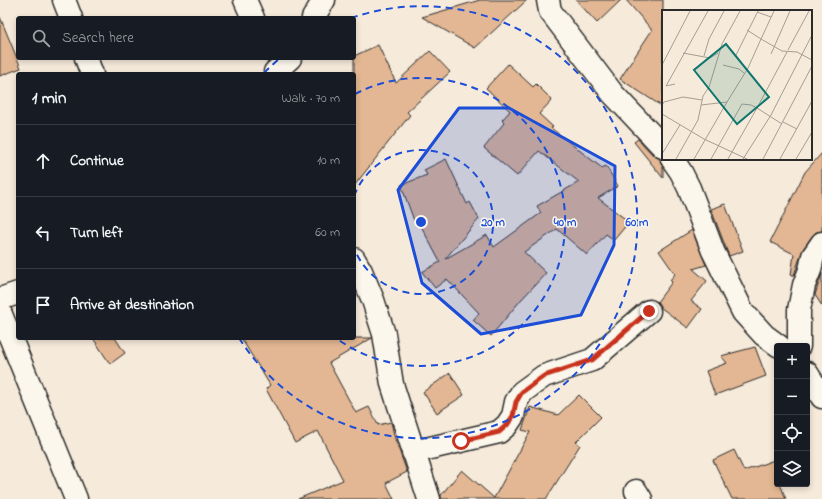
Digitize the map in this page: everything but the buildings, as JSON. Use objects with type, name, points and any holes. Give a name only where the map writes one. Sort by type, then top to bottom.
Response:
[{"type":"street","points":[[64,0],[70,16]]},
{"type":"street","points":[[245,0],[252,16]]},
{"type":"street","points":[[314,16],[324,0]]},
{"type":"street","points":[[548,0],[550,11],[613,94],[662,146]]},
{"type":"street","points":[[87,60],[91,72]]},
{"type":"street","points":[[673,160],[682,172],[713,251],[743,312],[764,335],[775,343]]},
{"type":"street","points":[[799,343],[799,310],[804,285],[810,270],[813,256],[822,243]]},
{"type":"street","points":[[356,262],[373,300],[384,334],[392,384],[429,499]]},
{"type":"street","points":[[0,299],[16,295]]},
{"type":"street","points":[[413,452],[499,432],[510,420],[516,402],[522,392],[544,376],[592,360],[649,311]]},
{"type":"street","points":[[0,312],[76,499]]},
{"type":"street","points":[[810,378],[822,396]]},
{"type":"highlighted area","points":[[459,108],[509,108],[615,166],[614,245],[581,315],[481,334],[422,283],[398,190]]},
{"type":"route","points":[[461,441],[499,432],[507,425],[513,416],[516,402],[522,392],[544,376],[592,360],[649,311]]}]
